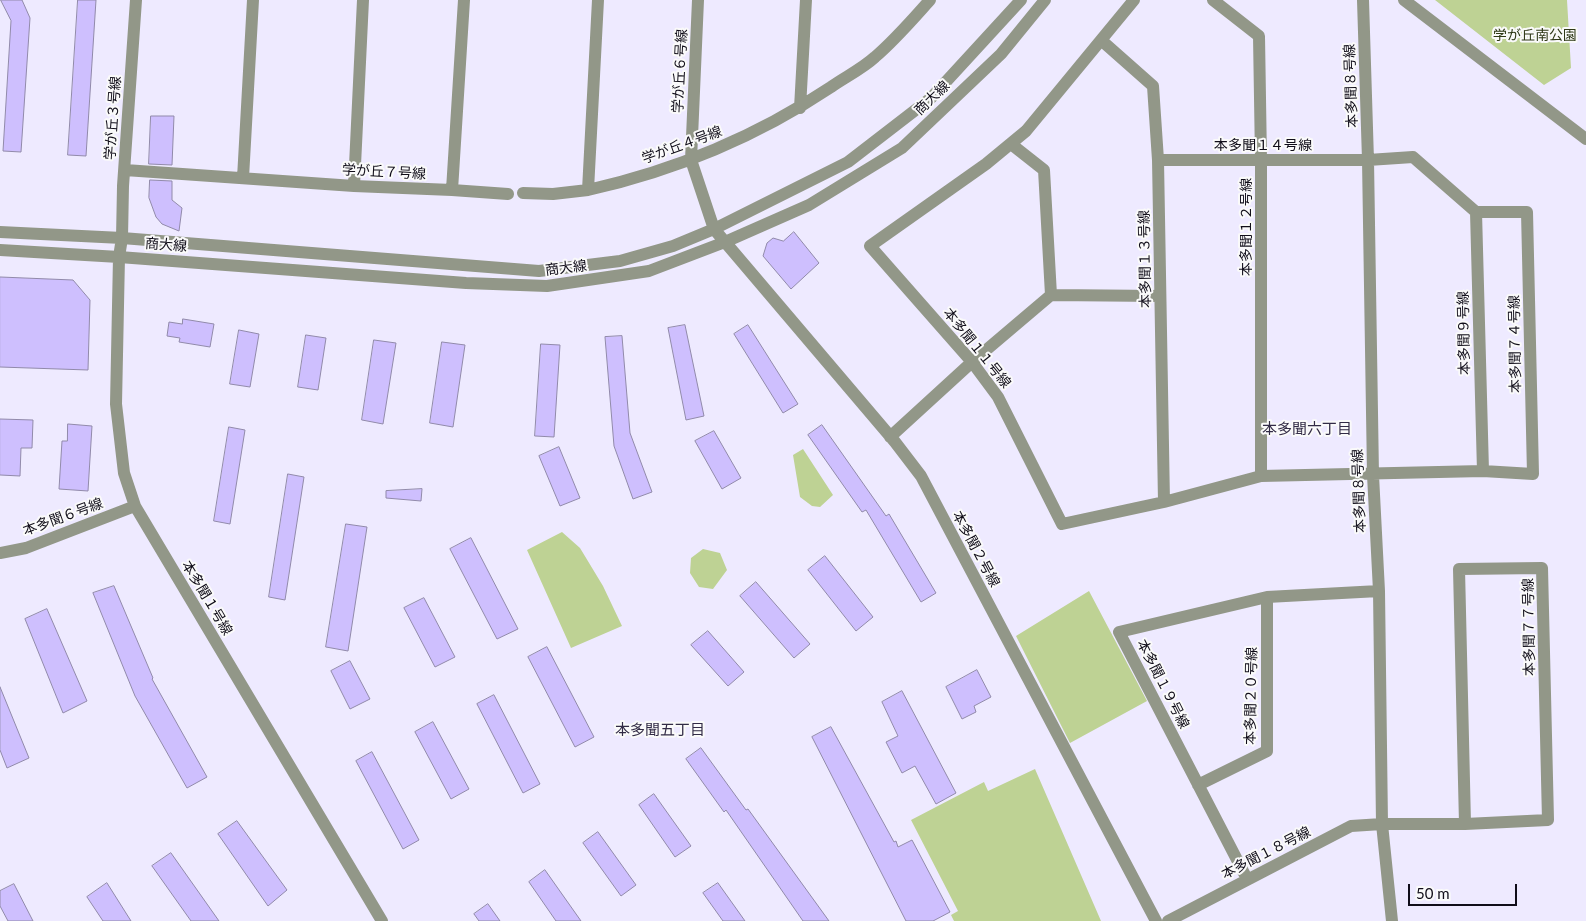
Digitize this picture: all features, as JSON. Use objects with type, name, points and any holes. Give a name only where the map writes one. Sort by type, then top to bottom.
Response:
[{"type":"street","name":"学が丘３号線","points":[[118,257],[122,238],[136,0]]},
{"type":"street","points":[[243,178],[253,0]]},
{"type":"street","points":[[354,186],[363,0]]},
{"type":"street","points":[[452,190],[464,0]]},
{"type":"street","points":[[588,190],[598,0]]},
{"type":"street","name":"学が丘６号線","points":[[698,0],[691,160],[714,229]]},
{"type":"street","points":[[800,108],[806,0]]},
{"type":"street","name":"学が丘４号線","points":[[523,193],[553,194],[588,190],[619,183],[691,160],[756,132],[800,108],[873,59],[902,32],[930,0]]},
{"type":"street","name":"商大線","points":[[0,232],[122,238],[539,271],[620,261],[673,246],[714,229],[848,162],[931,98],[1021,0]]},
{"type":"street","name":"商大線","points":[[0,250],[466,283],[547,286],[649,271],[724,242],[809,205],[902,148],[1000,54],[1045,0]]},
{"type":"street","name":"本多聞１１号線","points":[[1134,0],[1026,131],[986,164],[870,246],[972,362],[998,397],[1062,524],[1164,502],[1261,476],[1373,475]]},
{"type":"street","name":"本多聞１２号線","points":[[1213,0],[1259,36],[1261,476]]},
{"type":"street","name":"本多聞８号線","points":[[1363,0],[1368,160],[1373,475],[1379,591],[1382,824],[1392,921]]},
{"type":"street","points":[[1404,0],[1586,139]]},
{"type":"street","name":"本多聞１３号線","points":[[1101,40],[1153,86],[1158,160],[1164,502]]},
{"type":"street","points":[[1011,144],[1044,170],[1051,295]]},
{"type":"street","points":[[1368,160],[1413,158],[1476,212]]},
{"type":"street","name":"本多聞１４号線","points":[[1158,160],[1368,160]]},
{"type":"street","name":"学が丘７号線","points":[[125,170],[354,186],[508,194]]},
{"type":"street","name":"本多聞９号線","points":[[1476,212],[1483,471]]},
{"type":"street","name":"本多聞７４号線","points":[[1476,212],[1526,212],[1533,474],[1483,471]]},
{"type":"street","name":"本多聞２号線","points":[[714,229],[921,476],[1156,921]]},
{"type":"street","name":"本多聞１号線","points":[[118,257],[116,404],[124,472],[135,506],[382,921]]},
{"type":"street","points":[[890,437],[972,362],[1051,295],[1160,296]]},
{"type":"street","points":[[1373,475],[1483,471]]},
{"type":"street","name":"本多聞６号線","points":[[0,553],[26,548],[135,506]]},
{"type":"street","name":"本多聞７７号線","points":[[1382,824],[1465,824],[1548,820],[1542,568],[1459,569],[1465,824]]},
{"type":"street","name":"本多聞１９号線","points":[[1247,879],[1119,632],[1267,597],[1379,591]]},
{"type":"street","name":"本多聞２０号線","points":[[1198,785],[1267,751],[1267,597]]},
{"type":"street","name":"本多聞１８号線","points":[[1168,921],[1351,826],[1382,824]]},
{"type":"green space","name":"学が丘南公園","points":[[1435,0],[1567,0],[1571,68],[1544,85]]},
{"type":"green space","points":[[803,449],[833,495],[820,507],[812,506],[800,497],[793,455]]},
{"type":"green space","points":[[562,532],[580,548],[603,586],[622,626],[571,648],[527,550]]},
{"type":"green space","points":[[703,549],[720,553],[727,570],[713,589],[699,587],[690,573],[691,558]]},
{"type":"green space","points":[[1089,591],[1147,701],[1070,743],[1016,636]]},
{"type":"green space","points":[[1035,769],[1101,921],[954,921],[951,915],[958,911],[911,820],[984,782],[988,791]]},
{"type":"building","points":[[1,0],[22,0],[30,18],[21,152],[3,151],[11,21]]},
{"type":"building","points":[[78,0],[96,0],[86,156],[68,155]]},
{"type":"building","points":[[151,116],[174,116],[172,165],[149,164]]},
{"type":"building","points":[[150,180],[172,181],[172,200],[182,208],[179,231],[162,224],[156,217],[149,198]]},
{"type":"building","points":[[794,232],[819,263],[791,289],[763,256],[767,243],[773,238],[783,241]]},
{"type":"building","points":[[0,277],[73,280],[90,300],[88,370],[0,367]]},
{"type":"building","points":[[183,319],[214,324],[210,347],[179,342],[180,338],[167,336],[169,322],[182,324]]},
{"type":"building","points":[[685,325],[704,416],[686,420],[668,328]]},
{"type":"building","points":[[748,325],[798,404],[783,413],[734,334]]},
{"type":"building","points":[[239,330],[259,334],[250,387],[230,384]]},
{"type":"building","points":[[306,335],[326,338],[318,390],[298,387]]},
{"type":"building","points":[[622,336],[630,433],[652,492],[633,499],[614,446],[605,337]]},
{"type":"building","points":[[374,340],[396,343],[383,424],[362,420]]},
{"type":"building","points":[[442,342],[465,345],[453,427],[430,423]]},
{"type":"building","points":[[541,344],[560,345],[554,437],[535,436]]},
{"type":"building","points":[[0,419],[33,420],[32,448],[21,448],[20,476],[0,475]]},
{"type":"building","points":[[68,424],[92,426],[88,491],[59,489],[62,441],[67,441]]},
{"type":"building","points":[[822,425],[886,516],[889,514],[936,593],[921,602],[866,510],[862,512],[808,435]]},
{"type":"building","points":[[229,427],[245,430],[230,524],[214,521]]},
{"type":"building","points":[[714,431],[741,478],[722,489],[695,441]]},
{"type":"building","points":[[559,447],[580,498],[560,506],[539,456]]},
{"type":"building","points":[[288,474],[304,477],[285,600],[269,597]]},
{"type":"building","points":[[422,489],[421,501],[386,498],[386,491]]},
{"type":"building","points":[[346,524],[367,527],[348,651],[326,647]]},
{"type":"building","points":[[471,538],[518,629],[497,639],[450,549]]},
{"type":"building","points":[[825,556],[873,617],[856,631],[808,570]]},
{"type":"building","points":[[756,582],[810,644],[794,658],[740,596]]},
{"type":"building","points":[[114,586],[152,679],[207,777],[187,788],[135,696],[93,593]]},
{"type":"building","points":[[424,598],[455,657],[435,667],[404,608]]},
{"type":"building","points":[[47,609],[87,701],[63,713],[25,619]]},
{"type":"building","points":[[708,631],[744,672],[728,686],[691,645]]},
{"type":"building","points":[[547,647],[594,737],[575,747],[528,657]]},
{"type":"building","points":[[350,661],[370,699],[350,709],[331,671]]},
{"type":"building","points":[[977,670],[991,697],[974,706],[976,712],[962,719],[946,687]]},
{"type":"building","points":[[0,687],[29,758],[7,768],[0,750]]},
{"type":"building","points":[[902,691],[956,793],[936,804],[915,766],[902,773],[886,742],[898,736],[882,702]]},
{"type":"building","points":[[494,695],[540,784],[523,793],[477,704]]},
{"type":"building","points":[[433,722],[469,789],[451,799],[415,732]]},
{"type":"building","points":[[831,727],[894,842],[896,841],[898,847],[912,840],[950,912],[933,921],[906,921],[812,737]]},
{"type":"building","points":[[701,748],[746,810],[748,809],[829,921],[803,921],[726,810],[724,812],[686,759]]},
{"type":"building","points":[[372,752],[419,840],[403,849],[356,761]]},
{"type":"building","points":[[654,794],[691,846],[675,857],[639,805]]},
{"type":"building","points":[[237,821],[287,890],[268,906],[218,834]]},
{"type":"building","points":[[598,832],[636,885],[621,896],[583,843]]},
{"type":"building","points":[[171,853],[219,921],[191,921],[152,866]]},
{"type":"building","points":[[545,870],[581,921],[556,921],[529,882]]},
{"type":"building","points":[[107,883],[131,921],[103,921],[87,897]]},
{"type":"building","points":[[718,883],[745,921],[723,921],[703,893]]},
{"type":"building","points":[[14,884],[33,921],[8,921],[0,906],[0,891]]},
{"type":"building","points":[[488,904],[500,921],[479,921],[474,914]]},
{"type":"district","name":"本多聞六丁目","points":[[1307,429]]},
{"type":"district","name":"本多聞五丁目","points":[[660,730]]}]
